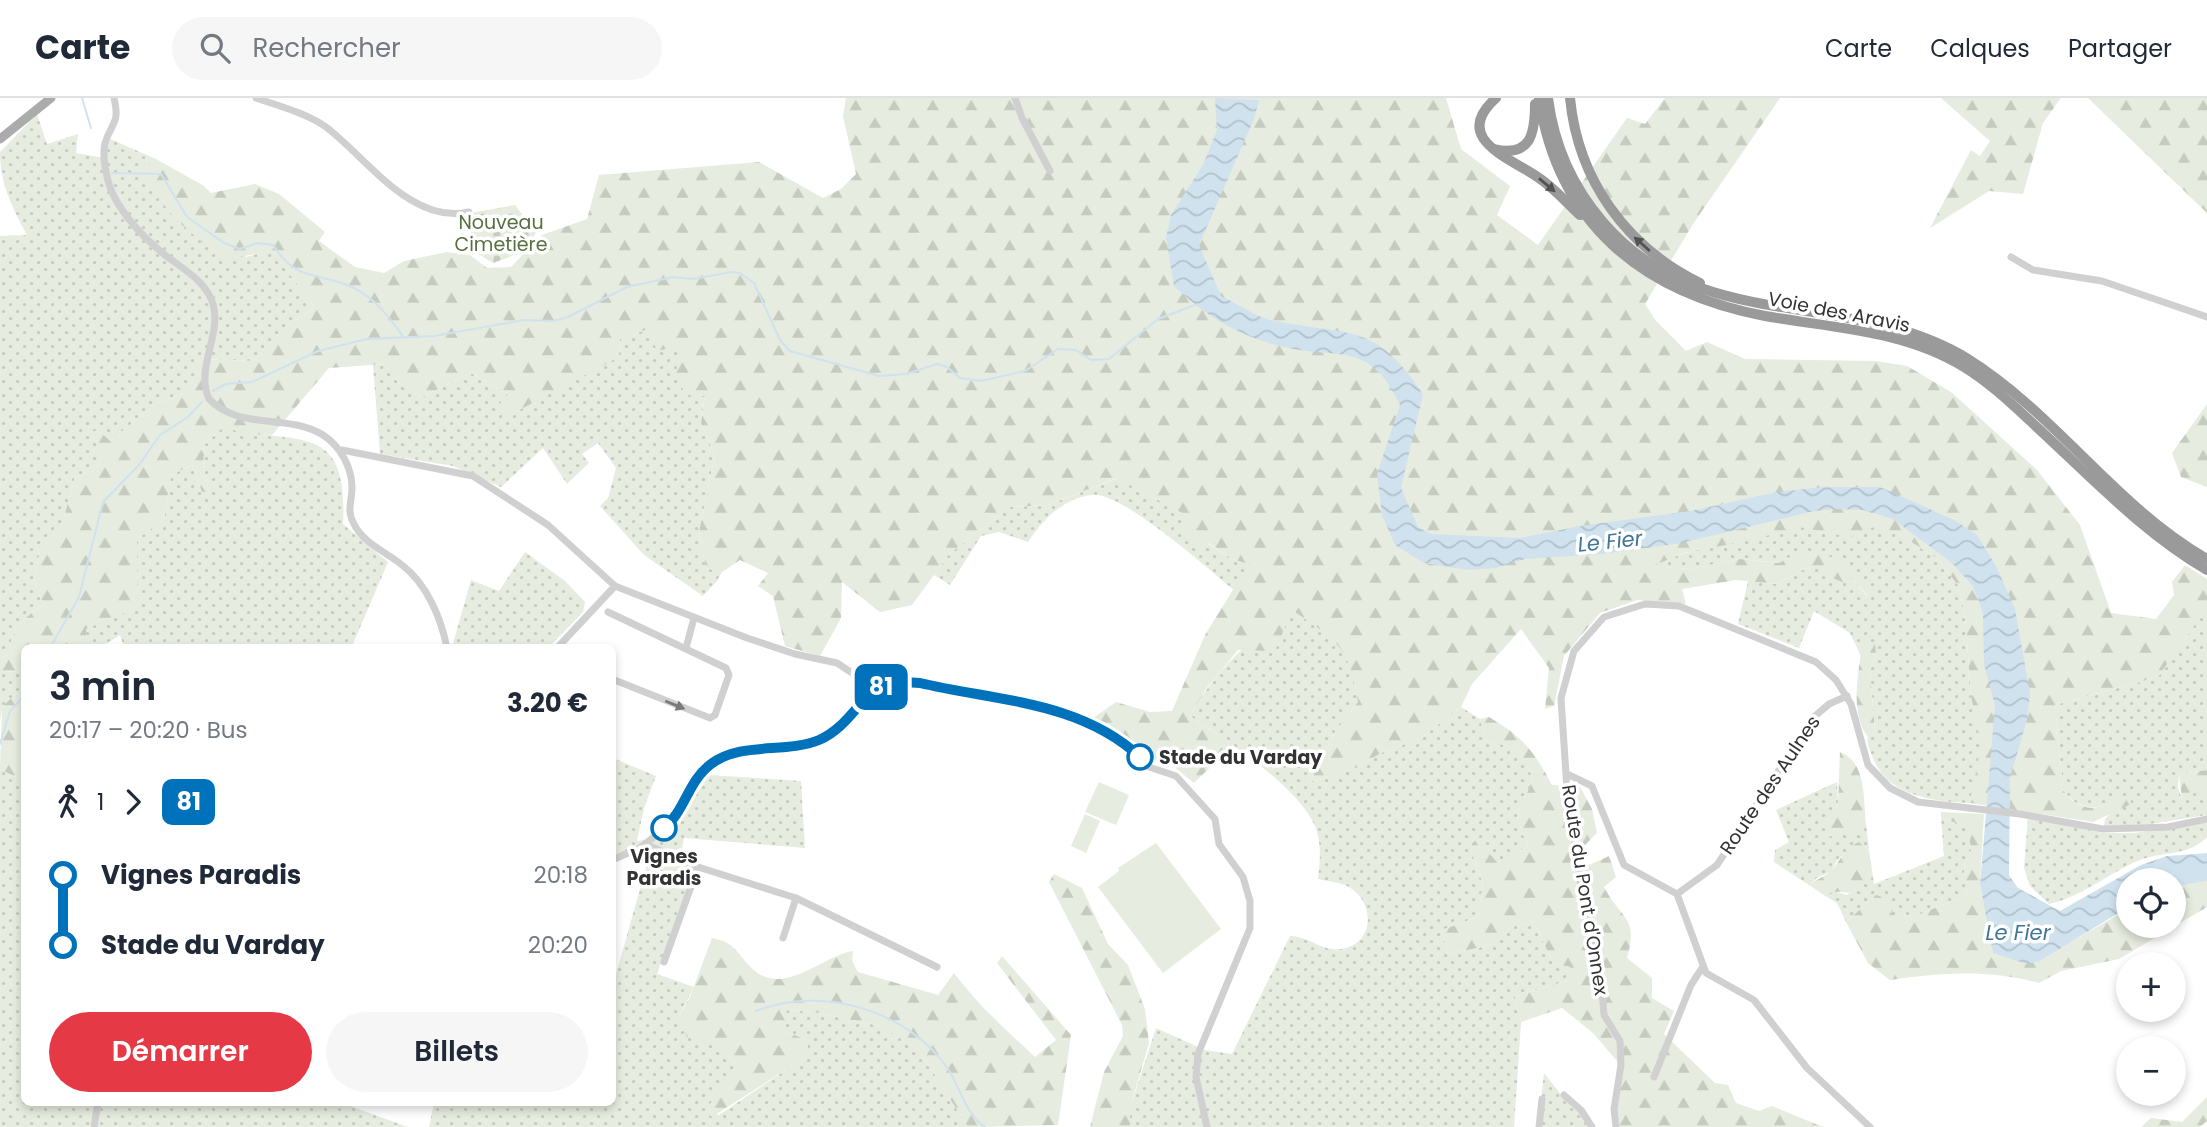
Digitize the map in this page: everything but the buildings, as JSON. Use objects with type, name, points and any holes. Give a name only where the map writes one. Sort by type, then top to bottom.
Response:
[{"type":"highway","points":[[1496,98],[1484,110],[1480,124],[1481,135],[1491,147],[1547,183],[1604,237]]},
{"type":"highway","points":[[1491,147],[1511,151],[1528,142],[1534,130],[1537,98]]},
{"type":"highway","name":"Voie des Aravis","points":[[1537,98],[1550,146],[1565,184],[1604,237],[1646,272],[1703,300],[1766,316],[1884,335],[1952,359],[1995,390],[2144,525],[2207,570]]},
{"type":"highway","name":"Voie des Aravis","points":[[1548,98],[1564,161],[1591,208],[1613,234],[1646,261],[1677,280],[1743,302],[1897,329],[1959,353],[2013,394],[2149,518],[2207,559]]},
{"type":"highway","points":[[1570,98],[1575,133],[1586,166],[1603,199],[1623,226],[1649,251],[1680,273],[1743,302]]},
{"type":"main road","points":[[0,139],[51,98]]},
{"type":"street","points":[[114,98],[118,117],[104,146],[106,173],[112,191],[148,239],[197,280],[212,302],[214,315],[208,356],[207,395],[211,402],[240,418],[278,421],[305,428],[325,436],[342,450],[460,472],[484,481],[548,525],[615,586],[795,654],[837,663],[875,688]]},
{"type":"street","points":[[256,98],[326,128],[413,201],[441,212],[469,212]]},
{"type":"street","points":[[1015,98],[1021,118],[1050,171]]},
{"type":"street","points":[[2011,257],[2034,270],[2102,281],[2207,317]]},
{"type":"street","points":[[342,450],[352,484],[348,510],[355,527],[412,573],[439,617],[446,644]]},
{"type":"street","points":[[561,644],[615,586]]},
{"type":"street","name":"Route du Pont d'Onnex","points":[[1616,1127],[1614,1109],[1621,1065],[1620,1041],[1604,1015],[1600,965],[1581,894],[1574,847],[1561,698],[1566,671],[1574,651],[1604,617],[1644,604],[1679,606],[1717,619],[1816,662],[1836,680],[1847,696],[1868,765],[1877,777],[1904,797],[1918,802],[2121,830],[2207,819]]},
{"type":"street","points":[[608,612],[686,648],[728,671],[713,717],[707,718],[616,681]]},
{"type":"street","points":[[686,648],[694,618]]},
{"type":"street","points":[[616,858],[645,844],[669,825],[689,788],[714,762],[743,751],[794,747],[820,739],[843,724],[875,688],[897,682],[920,683],[1060,710],[1118,739],[1149,767],[1176,776],[1214,819],[1219,844],[1233,859],[1247,886],[1252,919],[1243,948],[1198,1054],[1196,1077],[1206,1127]]},
{"type":"street","name":"Route des Aulnes","points":[[1677,894],[1717,865],[1814,717],[1847,696]]},
{"type":"street","points":[[1567,774],[1592,786],[1624,865],[1677,894],[1702,968],[1719,982],[1754,1000],[1807,1068],[1870,1127]]},
{"type":"street","points":[[645,844],[698,867],[796,898],[937,967]]},
{"type":"street","points":[[664,962],[698,867]]},
{"type":"street","points":[[783,938],[796,898]]},
{"type":"street","points":[[1654,1077],[1691,985],[1702,968]]},
{"type":"street","points":[[1564,1095],[1585,1114],[1592,1127]]},
{"type":"street","points":[[1539,1127],[1542,1099]]},
{"type":"street","points":[[94,1127],[97,1106]]},
{"type":"green space","points":[[846,98],[1446,98],[1461,149],[1510,186],[1497,215],[1538,245],[1627,118],[1645,124],[1665,98],[1780,98],[1693,224],[1645,304],[1656,321],[1686,351],[1707,342],[1745,359],[1876,361],[1907,366],[1951,392],[2037,470],[2080,525],[2111,613],[2156,619],[2174,595],[2172,582],[2185,565],[2207,579],[2207,620],[2200,617],[2158,677],[2055,705],[2063,790],[2070,799],[2086,807],[2104,806],[2131,792],[2131,804],[2093,822],[1970,803],[1981,745],[1971,696],[1965,614],[1958,585],[1936,558],[1898,533],[1874,527],[1851,537],[1800,527],[1684,553],[1652,566],[1690,569],[1740,559],[1779,563],[1798,553],[1823,554],[1851,565],[1874,593],[1869,597],[1852,578],[1845,583],[1825,575],[1829,566],[1810,566],[1777,584],[1736,580],[1682,589],[1686,604],[1637,600],[1600,613],[1564,656],[1554,706],[1545,709],[1549,668],[1521,629],[1472,684],[1461,707],[1421,738],[1381,753],[1356,768],[1310,782],[1335,732],[1358,702],[1350,668],[1339,647],[1321,630],[1292,610],[1275,651],[1238,650],[1206,689],[1190,716],[1233,745],[1194,783],[1172,765],[1152,759],[1090,720],[1116,702],[1150,712],[1172,711],[1205,635],[1249,564],[1232,559],[1208,543],[1200,554],[1178,531],[1184,514],[1117,478],[1048,505],[1010,507],[949,554],[912,605],[880,612],[842,582],[841,618],[820,656],[785,646],[773,596],[758,586],[768,573],[740,560],[722,572],[706,568],[699,532],[715,455],[701,423],[705,396],[686,395],[676,377],[679,346],[657,351],[648,329],[620,339],[619,357],[510,415],[500,403],[508,394],[471,373],[422,397],[400,384],[384,364],[329,368],[272,435],[247,434],[223,427],[205,444],[203,465],[209,492],[202,492],[192,465],[171,475],[164,519],[137,539],[138,607],[86,629],[86,644],[21,644],[21,671],[0,672],[0,659],[10,653],[15,631],[43,605],[34,580],[40,551],[61,528],[75,477],[94,471],[102,456],[91,432],[98,430],[110,441],[157,403],[187,392],[202,359],[254,361],[284,328],[315,307],[271,251],[223,260],[175,219],[139,173],[156,159],[204,186],[211,193],[255,184],[279,194],[325,232],[319,241],[355,267],[384,273],[404,261],[447,252],[470,255],[487,268],[511,267],[542,235],[587,219],[599,175],[759,162],[823,198],[841,189],[856,174],[843,116]]},
{"type":"green space","points":[[1941,98],[2061,98],[2043,123],[2023,194],[1989,191],[1930,228],[1971,150],[1980,156],[1990,141]]},
{"type":"green space","points":[[2088,98],[2207,98],[2207,213]]},
{"type":"green space","points":[[37,114],[47,144],[78,134],[76,153],[104,158],[108,138],[156,159],[139,173],[246,257],[271,250],[315,307],[284,328],[254,361],[203,359],[187,392],[157,403],[110,441],[94,471],[75,477],[61,528],[40,551],[34,580],[43,605],[19,625],[12,637],[10,653],[0,659],[0,236],[27,235],[5,185],[0,152]]},
{"type":"green space","name":"Nouveau Cimetière","points":[[515,205],[536,233],[525,251],[493,263],[477,253],[465,214]]},
{"type":"green space","points":[[648,329],[679,345],[705,395],[701,423],[715,455],[699,532],[706,568],[722,572],[703,596],[644,555],[600,506],[608,498],[616,468],[598,443],[582,454],[589,463],[567,484],[543,448],[501,487],[453,466],[380,454],[373,365],[384,364],[400,384],[422,397],[471,373],[508,394],[619,357],[620,339]]},
{"type":"green space","points":[[2207,404],[2207,487],[2181,477],[2172,453]]},
{"type":"green space","points":[[223,427],[313,443],[327,452],[337,467],[343,490],[343,524],[388,562],[353,644],[123,644],[120,635],[106,644],[86,644],[85,629],[137,607],[137,539],[164,519],[171,475],[192,465],[202,492],[209,492],[203,465],[205,444]]},
{"type":"green space","points":[[1118,478],[1184,514],[1200,554],[1207,543],[1232,559],[1250,564],[1235,591],[1144,518],[1106,497],[1092,495],[1063,505],[1040,525],[1028,542],[999,532],[981,536],[950,585],[934,575],[949,554],[1010,507],[1048,505]]},
{"type":"green space","points":[[1874,526],[1898,533],[1936,558],[1958,585],[1965,614],[1971,696],[1982,745],[1970,803],[1942,801],[1914,794],[1889,781],[1880,771],[1868,740],[1875,731],[1870,670],[1876,655],[1862,644],[1861,656],[1850,633],[1814,611],[1799,648],[1738,624],[1748,581],[1777,584],[1810,566],[1830,566],[1852,578],[1868,597],[1851,565],[1798,553],[1780,563],[1740,559],[1690,569],[1651,566],[1701,549],[1791,528],[1802,527],[1845,535]]},
{"type":"green space","points":[[525,552],[565,581],[585,602],[583,612],[552,644],[453,644],[471,580],[499,591]]},
{"type":"green space","points":[[1292,610],[1333,638],[1351,664],[1358,702],[1335,732],[1310,782],[1356,768],[1381,753],[1421,738],[1461,707],[1480,719],[1486,740],[1518,749],[1533,778],[1517,818],[1528,847],[1497,862],[1475,840],[1470,847],[1483,884],[1478,917],[1442,930],[1448,954],[1491,945],[1513,926],[1534,922],[1553,963],[1570,967],[1570,980],[1515,996],[1521,1022],[1514,1127],[1130,1127],[1130,1108],[1156,1028],[1205,1050],[1232,1054],[1290,936],[1328,948],[1342,949],[1354,945],[1362,938],[1366,929],[1366,909],[1355,891],[1342,884],[1318,879],[1319,839],[1315,826],[1293,795],[1260,765],[1190,716],[1223,669],[1260,634]]},
{"type":"green space","points":[[2200,617],[2207,620],[2207,770],[2179,774],[2178,788],[2182,799],[2207,786],[2207,815],[2150,824],[2104,826],[2105,819],[2130,793],[2103,806],[2086,807],[2078,804],[2063,790],[2055,705],[2158,677]]},
{"type":"green space","points":[[1875,642],[1876,655],[1870,670],[1875,732],[1868,737],[1859,716],[1858,679],[1862,644]]},
{"type":"green space","points":[[21,671],[21,689],[2,707],[0,721],[0,672]]},
{"type":"green space","points":[[21,689],[21,780],[0,769],[2,707]]},
{"type":"green space","points":[[1489,717],[1511,731],[1526,745],[1552,785],[1580,787],[1592,809],[1597,833],[1582,848],[1587,866],[1609,856],[1616,877],[1604,887],[1629,926],[1631,934],[1627,958],[1652,978],[1652,998],[1674,1011],[1664,1034],[1715,1083],[1728,1085],[1736,1103],[1759,1111],[1772,1106],[1823,1127],[1616,1127],[1617,1061],[1593,1033],[1562,1008],[1521,1022],[1515,996],[1570,980],[1570,967],[1553,963],[1534,922],[1513,926],[1491,945],[1448,954],[1442,930],[1478,917],[1483,884],[1470,847],[1476,839],[1497,862],[1528,847],[1517,818],[1533,778],[1518,749],[1486,740],[1480,719]]},
{"type":"green space","points":[[1840,752],[1849,757],[1859,773],[1864,792],[1866,823],[1852,833],[1826,837],[1827,821],[1838,804]]},
{"type":"green space","points":[[616,759],[656,776],[644,808],[637,841],[667,837],[700,780],[709,775],[801,781],[805,848],[684,838],[679,864],[694,869],[657,974],[694,987],[679,1016],[723,1048],[737,1066],[706,1111],[719,1115],[808,1055],[807,1040],[784,1031],[786,1010],[813,1012],[881,1026],[919,1050],[968,1127],[429,1127],[433,1106],[616,1106],[616,974],[649,857],[644,844],[616,855]]},
{"type":"green space","points":[[0,769],[21,780],[21,1106],[350,1106],[408,1127],[0,1127]]},
{"type":"green space","points":[[2207,770],[2207,786],[2182,800],[2179,774]]},
{"type":"green space","points":[[1099,782],[1129,795],[1116,825],[1085,812]]},
{"type":"green space","points":[[1837,782],[1838,804],[1827,821],[1852,833],[1866,823],[1869,850],[1859,842],[1837,860],[1831,872],[1818,877],[1809,885],[1774,862],[1775,850],[1789,842],[1776,810]]},
{"type":"green space","points":[[1941,812],[1984,814],[1980,885],[1993,952],[2040,961],[2116,915],[2116,938],[2155,938],[2131,952],[2116,952],[2116,960],[2061,971],[2039,983],[1982,974],[1890,980],[1868,963],[1846,922],[1876,895],[1891,900],[1893,916],[1918,915],[1967,895],[1964,868],[1971,850],[1968,828],[1941,817]]},
{"type":"green space","points":[[1085,814],[1100,821],[1086,853],[1071,846]]},
{"type":"green space","points":[[1941,817],[1968,828],[1971,850],[1964,868],[1967,895],[1918,915],[1893,916],[1876,895],[1846,922],[1837,903],[1824,895],[1833,891],[1847,895],[1866,880],[1872,870],[1874,884],[1944,856]]},
{"type":"green space","points":[[2028,817],[2103,833],[2134,833],[2207,822],[2207,837],[2191,848],[2116,868],[2116,872],[2061,901],[2049,904],[2030,886],[2024,868]]},
{"type":"green space","points":[[1859,842],[1869,850],[1872,870],[1859,888],[1850,893],[1833,892],[1824,895],[1809,885],[1830,872],[1847,851]]},
{"type":"green space","points":[[1156,843],[1221,929],[1163,973],[1098,887],[1119,871],[1118,868]]},
{"type":"green space","points":[[2207,873],[2207,907],[2186,919],[2186,877]]},
{"type":"green space","points":[[1054,874],[1082,888],[1108,944],[1128,965],[1145,1009],[1149,1043],[1130,1108],[1130,1127],[1090,1127],[1104,1072],[1123,1036],[1122,1025],[1049,882]]},
{"type":"green space","points":[[712,938],[727,943],[755,971],[779,979],[792,977],[853,951],[852,961],[858,972],[938,995],[954,973],[983,1007],[1035,1057],[1056,1040],[997,963],[1002,956],[1071,1035],[1058,1125],[968,1127],[919,1050],[881,1026],[813,1012],[787,1010],[784,1031],[807,1040],[809,1055],[712,1117],[705,1111],[737,1066],[723,1048],[687,1037],[679,1016],[690,997]]},
{"type":"green space","points":[[1544,1073],[1566,1101],[1584,1115],[1590,1127],[1538,1127]]},
{"type":"green space","points":[[2207,1097],[2207,1121],[2200,1127],[2141,1127],[2151,1118],[2182,1122]]},
{"type":"water","points":[[1215,98],[1259,100],[1254,119],[1199,245],[1221,296],[1268,319],[1359,336],[1390,354],[1406,371],[1423,394],[1401,488],[1418,527],[1431,534],[1520,538],[1580,526],[1691,511],[1777,492],[1823,487],[1880,487],[1954,520],[1977,535],[1996,566],[2015,609],[2030,693],[2027,720],[2010,778],[2009,875],[2018,888],[2060,911],[2116,879],[2116,914],[2040,961],[2027,964],[1993,953],[1980,885],[1995,706],[1984,664],[1983,614],[1973,586],[1952,563],[1893,519],[1863,510],[1814,511],[1681,543],[1602,554],[1525,559],[1495,568],[1468,570],[1424,563],[1395,545],[1382,515],[1377,474],[1400,405],[1388,384],[1376,370],[1350,356],[1280,346],[1236,330],[1210,315],[1174,286],[1166,238],[1171,215],[1203,165],[1217,130]]},
{"type":"water","points":[[2207,853],[2207,873],[2186,878],[2186,868],[2136,868],[2167,856]]},
{"type":"waterway","points":[[82,98],[91,128]]},
{"type":"waterway","points":[[112,173],[161,174],[187,217],[224,243],[240,249],[257,243],[273,245],[291,266],[300,271],[362,292],[382,310],[404,338]]},
{"type":"waterway","points":[[213,391],[226,384],[252,382],[318,351],[367,339],[434,336],[524,320],[554,321],[568,317],[627,287],[673,277],[693,279],[740,273],[754,283],[780,340],[790,351],[879,376],[906,374],[937,364],[947,367],[960,378],[981,381],[1025,371],[1058,349],[1076,350],[1091,360],[1109,359],[1158,319],[1195,305]]},
{"type":"waterway","points":[[52,644],[79,597],[103,502],[139,465],[160,435],[188,417],[202,402]]},
{"type":"waterway","points":[[0,744],[10,711],[21,699]]},
{"type":"waterway","name":"Le Fier","points":[[2186,878],[2207,874]]},
{"type":"waterway","points":[[756,1011],[808,1001],[835,1002],[862,1008],[887,1018],[910,1031],[931,1049],[948,1069],[973,1115],[985,1127]]},
{"type":"bus line","name":"81","points":[[664,828],[673,819],[689,788],[714,762],[743,751],[794,747],[820,739],[843,724],[875,688],[897,682],[920,683],[1060,710],[1109,733],[1140,757]]},
{"type":"place","name":"Stade du Varday","points":[[1140,757]]},
{"type":"place","name":"Vignes Paradis","points":[[664,828]]}]
